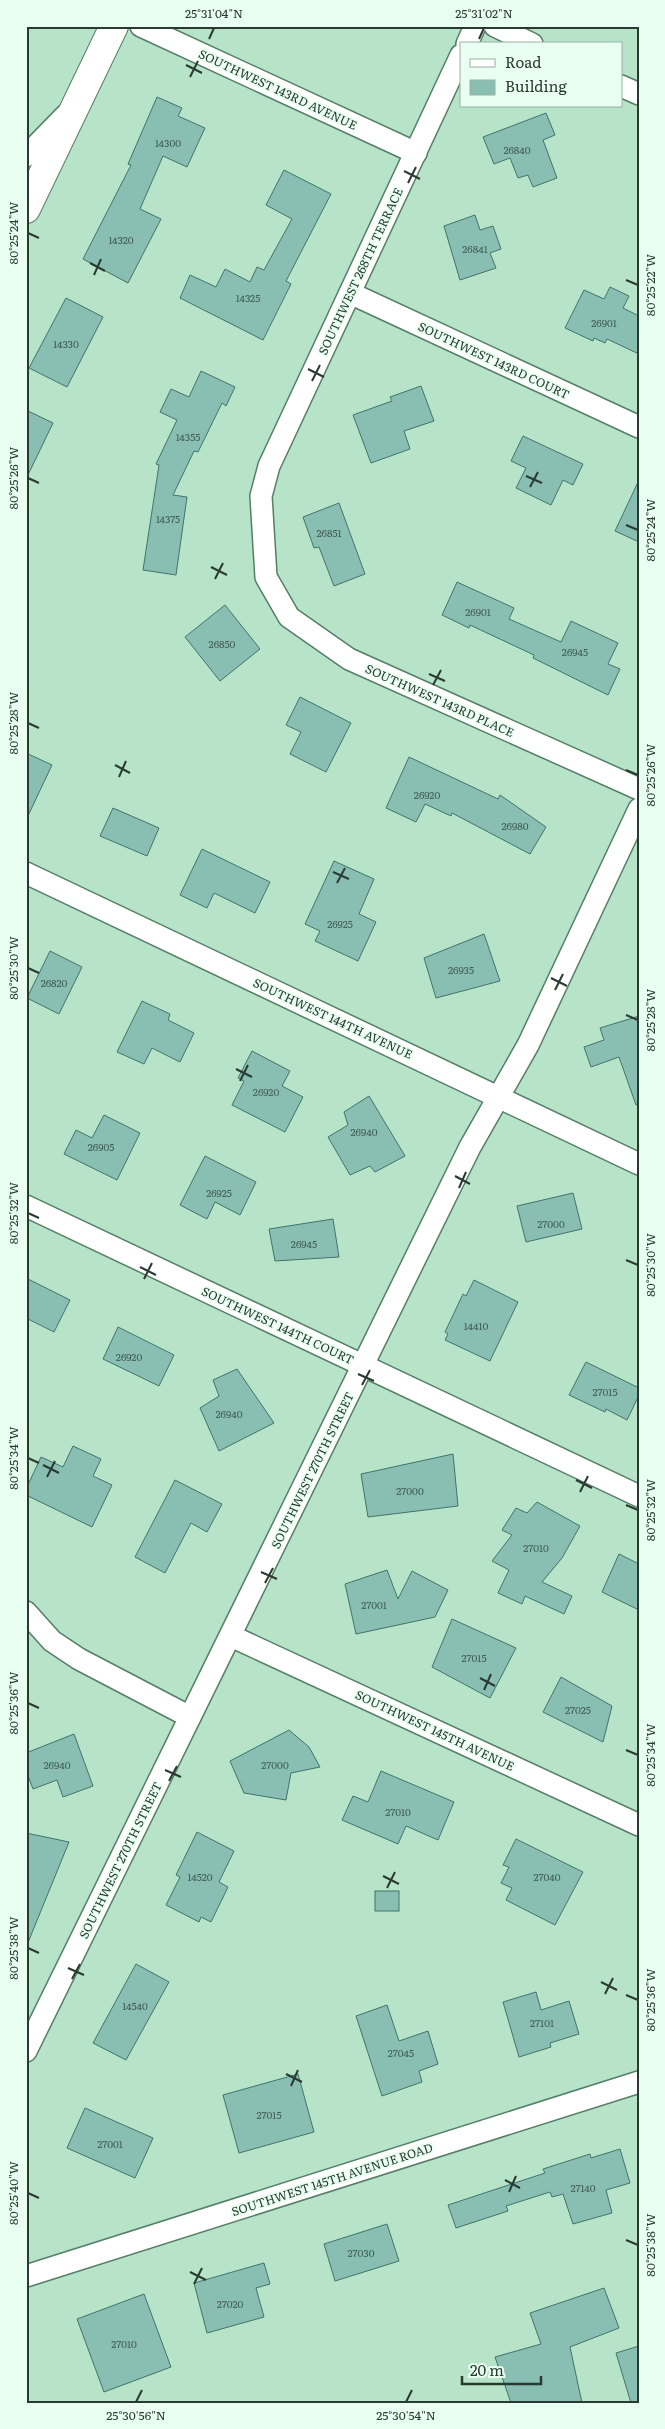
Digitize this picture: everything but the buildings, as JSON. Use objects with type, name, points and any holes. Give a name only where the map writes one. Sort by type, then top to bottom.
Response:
[{"type":"main road","points":[[26,210],[114,26]]},
{"type":"street","name":"SOUTHWEST 143RD AVENUE","points":[[141,26],[416,153]]},
{"type":"street","points":[[468,42],[475,26]]},
{"type":"street","points":[[495,26],[528,42]]},
{"type":"street","name":"SOUTHWEST 268TH TERRACE","points":[[266,577],[262,496],[269,466],[460,57]]},
{"type":"street","points":[[622,86],[639,94]]},
{"type":"street","points":[[26,156],[78,102]]},
{"type":"street","name":"SOUTHWEST 143RD COURT","points":[[350,293],[639,427]]},
{"type":"street","name":"SOUTHWEST 143RD PLACE","points":[[266,577],[289,617],[349,659],[639,789]]},
{"type":"street","name":"SOUTHWEST 270TH STREET","points":[[26,2051],[470,1148],[528,1045],[639,809]]},
{"type":"street","name":"SOUTHWEST 144TH AVENUE","points":[[26,873],[639,1164]]},
{"type":"street","name":"SOUTHWEST 144TH COURT","points":[[26,1206],[639,1496]]},
{"type":"street","points":[[26,1612],[52,1641],[78,1659],[190,1717]]},
{"type":"street","name":"SOUTHWEST 145TH AVENUE","points":[[231,1636],[639,1825]]},
{"type":"street","name":"SOUTHWEST 145TH AVENUE ROAD","points":[[26,2276],[639,2082]]}]
